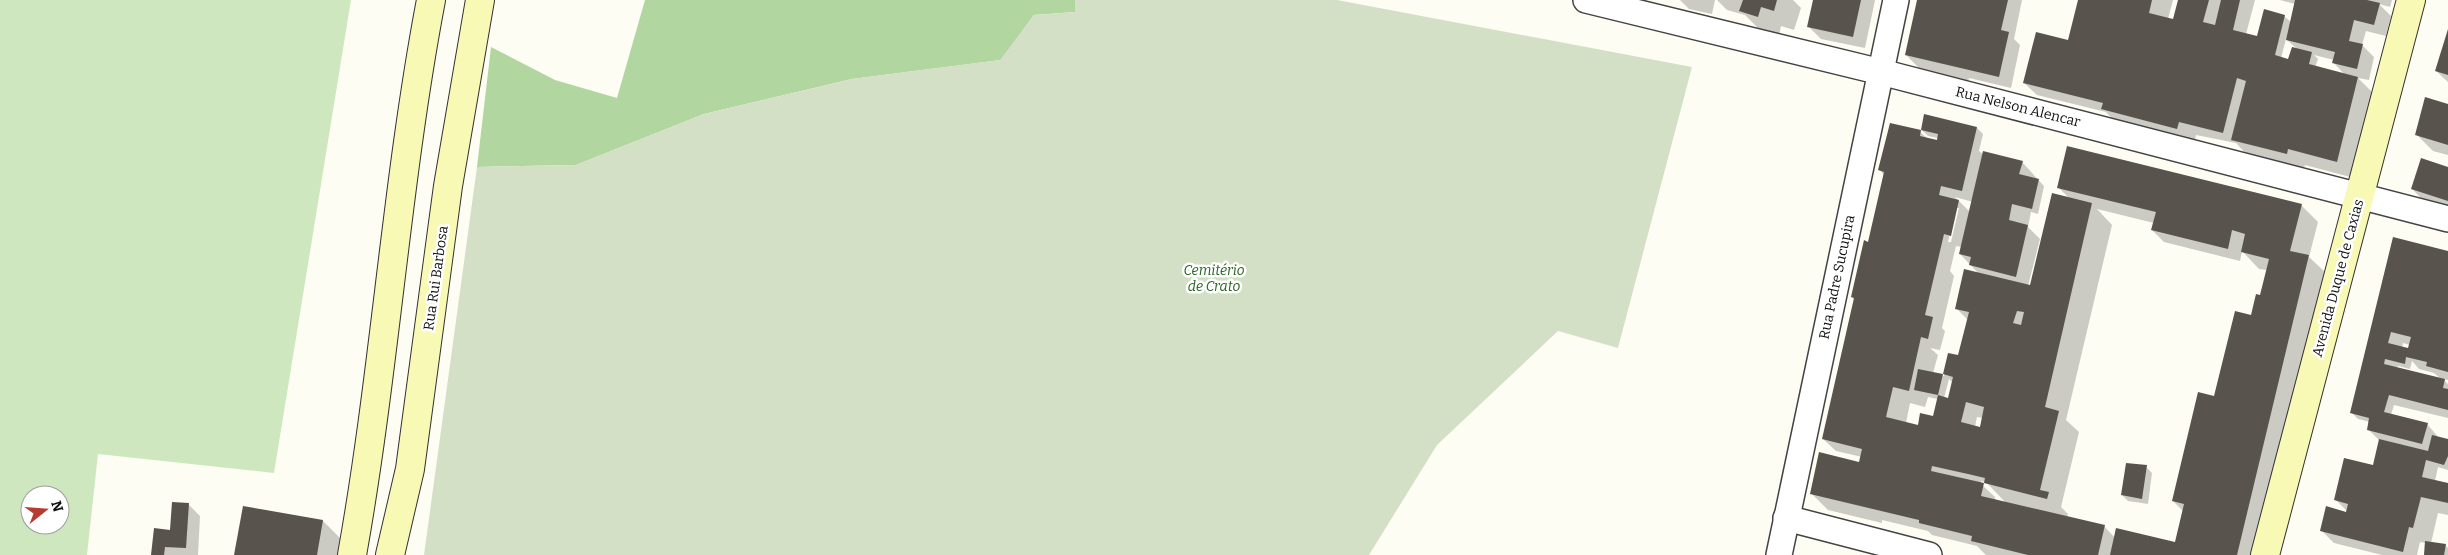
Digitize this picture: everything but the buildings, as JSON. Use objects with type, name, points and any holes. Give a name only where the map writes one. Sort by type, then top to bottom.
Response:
[{"type":"main road","points":[[352,555],[367,471],[417,80],[431,0]]},
{"type":"main road","name":"Rua Rui Barbosa","points":[[390,555],[410,469],[448,186],[480,0]]},
{"type":"main road","name":"Avenida Duque de Caxias","points":[[2265,555],[2411,0]]},
{"type":"main road","points":[[367,471],[410,469]]},
{"type":"street","name":"Rua Nelson Alencar","points":[[1586,0],[1881,72],[2448,219]]},
{"type":"street","name":"Rua Padre Sucupira","points":[[1779,555],[1896,0]]},
{"type":"street","points":[[1786,518],[1929,555]]},
{"type":"green space","points":[[0,0],[351,0],[274,473],[98,454],[87,555],[0,555]]},
{"type":"green space","points":[[645,0],[1075,0],[1075,12],[1034,15],[1001,60],[852,79],[704,114],[576,165],[477,167],[491,47],[555,80],[617,98]]},
{"type":"green space","name":"Cemitério de Crato","points":[[1075,0],[1337,0],[1692,67],[1618,348],[1558,331],[1437,445],[1369,555],[424,555],[477,167],[576,165],[704,114],[852,79],[1000,60],[1034,15],[1075,12]]}]
